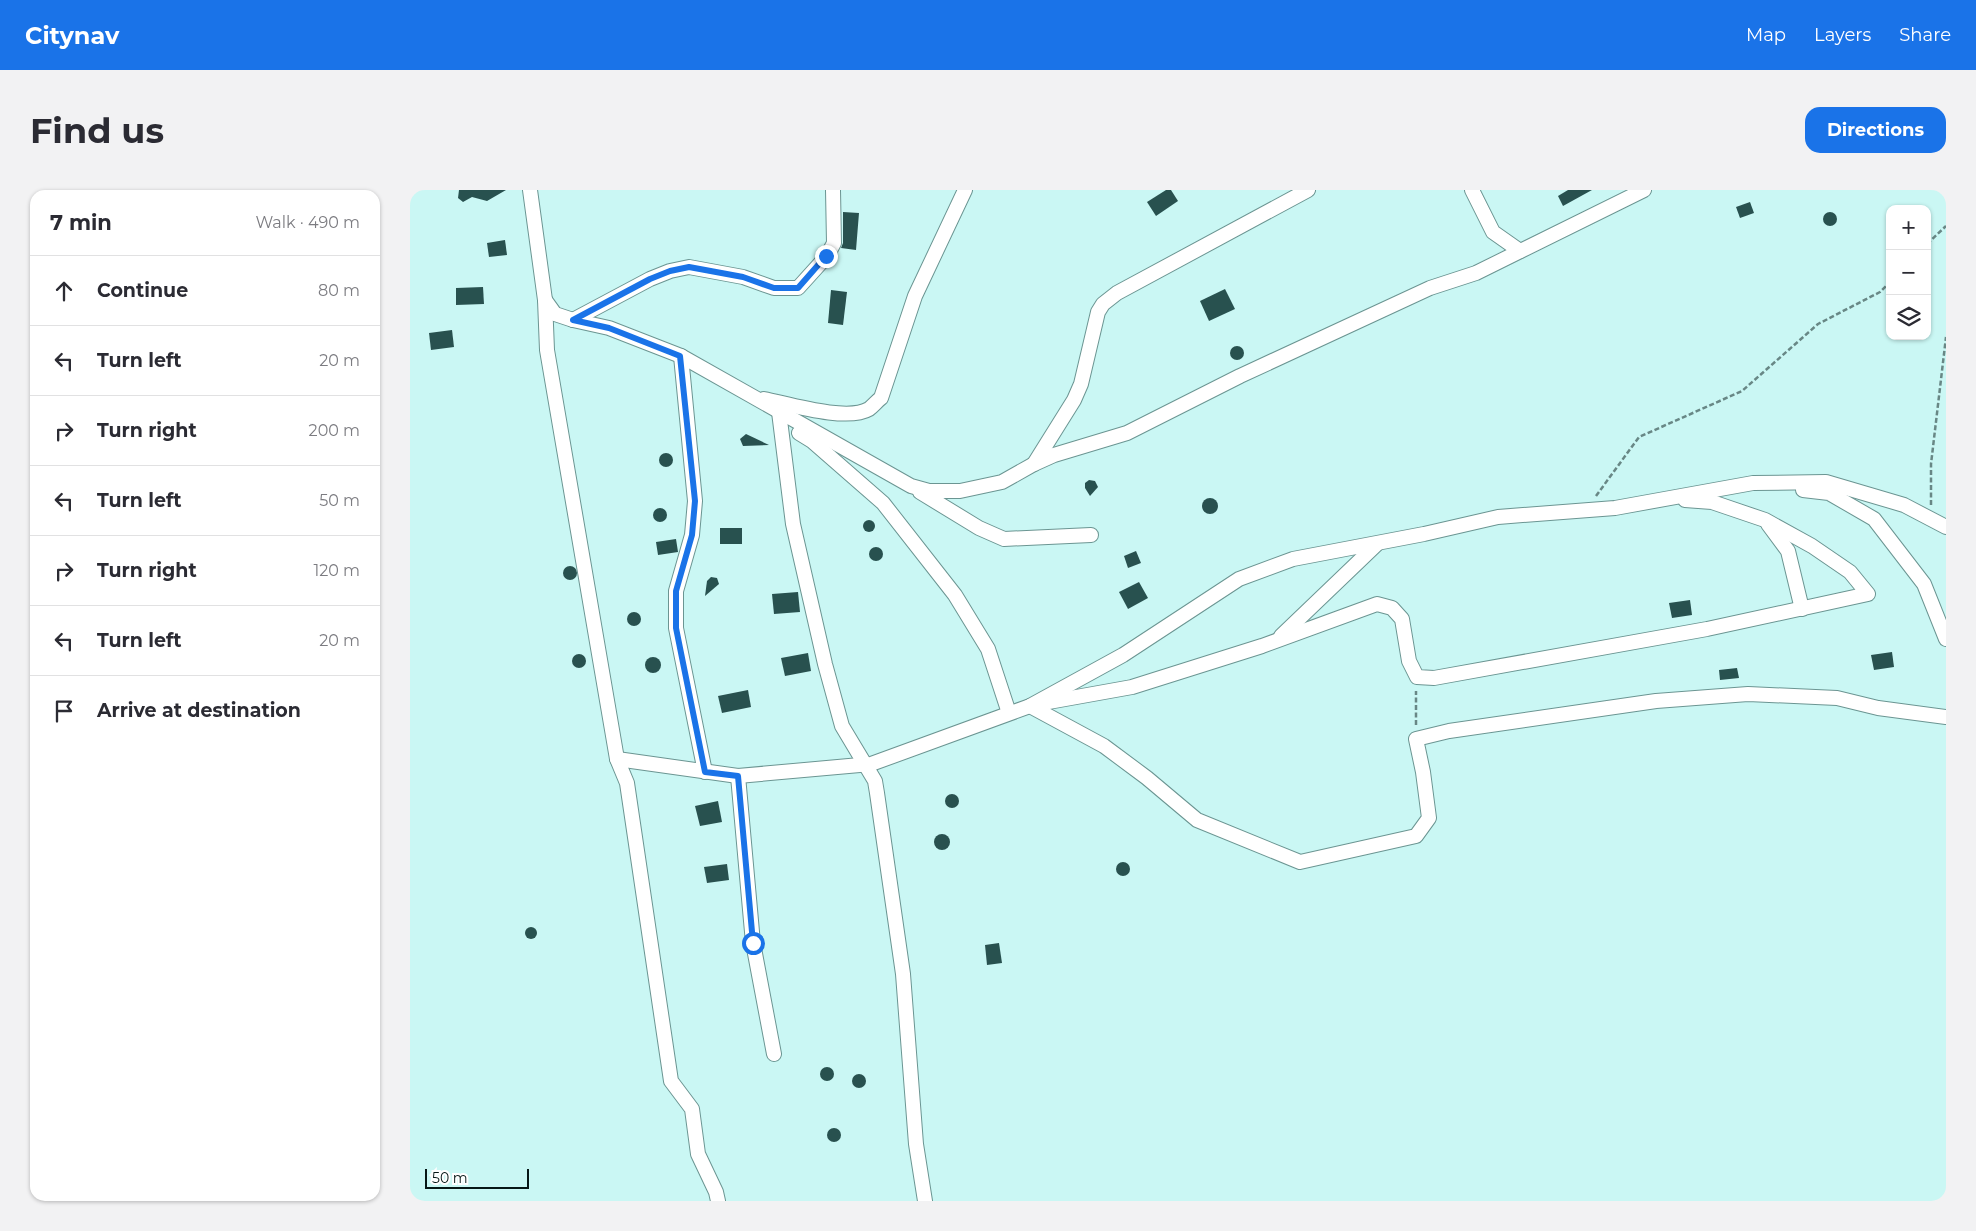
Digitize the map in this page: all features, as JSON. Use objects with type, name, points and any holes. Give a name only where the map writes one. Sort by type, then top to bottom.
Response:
[{"type":"street","points":[[530,190],[545,300],[547,350],[617,759],[627,783],[671,1081],[692,1109],[698,1154],[716,1192],[718,1201]]},
{"type":"street","points":[[573,320],[650,279],[670,271],[689,267],[743,277],[774,288],[798,288],[826,256],[834,243],[833,190]]},
{"type":"street","points":[[751,396],[833,413],[848,414],[868,410],[880,398],[916,296],[965,190]]},
{"type":"street","points":[[1034,464],[1074,400],[1081,384],[1098,312],[1103,304],[1117,293],[1308,190]]},
{"type":"street","points":[[1472,190],[1493,232],[1520,251]]},
{"type":"street","points":[[910,486],[930,491],[960,491],[1002,482],[1054,455],[1127,433],[1240,376],[1421,292],[1476,273],[1644,190]]},
{"type":"street","points":[[545,300],[556,314],[609,328],[680,356],[751,396],[812,441],[883,503],[949,587],[988,649],[1009,713]]},
{"type":"street","points":[[680,356],[695,501],[692,535],[676,591],[676,628],[705,772]]},
{"type":"street","points":[[779,416],[910,486],[980,528],[1004,539],[1091,535]]},
{"type":"street","points":[[779,416],[793,524],[825,664],[842,726],[874,781],[888,864],[903,974],[916,1144],[925,1201]]},
{"type":"street","points":[[1030,706],[1123,655],[1239,579],[1293,559],[1498,517],[1615,508],[1753,483],[1826,482],[1904,505],[1946,527]]},
{"type":"street","points":[[1753,483],[1830,493],[1874,520],[1924,584],[1946,639]]},
{"type":"street","points":[[617,759],[738,776],[865,765],[1030,706],[1132,687],[1277,641],[1377,604],[1392,608],[1402,619],[1409,661],[1417,677],[1434,678],[1609,648],[1868,594],[1850,572],[1812,546],[1765,520],[1712,502],[1668,498]]},
{"type":"street","points":[[1765,520],[1788,551],[1802,608]]},
{"type":"street","points":[[1277,641],[1378,543]]},
{"type":"street","points":[[1030,706],[1104,746],[1147,778],[1197,820],[1300,862],[1416,836],[1429,818],[1423,772],[1416,739],[1449,731],[1656,702],[1748,694],[1837,698],[1878,708],[1946,718]]},
{"type":"street","points":[[738,776],[753,943],[774,1054]]},
{"type":"path","points":[[1931,240],[1946,226]]},
{"type":"path","points":[[1586,510],[1639,437],[1742,391],[1818,324],[1880,292],[1886,286]]},
{"type":"path","points":[[1931,519],[1931,464],[1946,337]]},
{"type":"path","points":[[1416,739],[1417,677]]},
{"type":"building","points":[[459,190],[506,190],[487,201],[472,197],[463,202],[458,198]]},
{"type":"building","points":[[1166,190],[1171,190],[1178,201],[1156,216],[1147,202]]},
{"type":"building","points":[[1568,190],[1592,190],[1563,206],[1558,196]]},
{"type":"building","points":[[1750,202],[1754,213],[1740,218],[1736,207]]},
{"type":"building","points":[[843,212],[859,213],[856,250],[841,248],[843,243]]},
{"type":"building","points":[[1827,212],[1833,212],[1837,219],[1833,226],[1827,226],[1823,222],[1823,216]]},
{"type":"building","points":[[505,240],[507,255],[489,257],[487,243]]},
{"type":"building","points":[[483,287],[484,304],[456,305],[456,288]]},
{"type":"building","points":[[1225,289],[1235,309],[1209,321],[1200,301]]},
{"type":"building","points":[[831,290],[847,292],[843,325],[828,323]]},
{"type":"building","points":[[452,330],[454,347],[431,350],[429,333]]},
{"type":"building","points":[[1237,346],[1242,348],[1244,353],[1242,358],[1237,360],[1232,358],[1230,353],[1232,348]]},
{"type":"building","points":[[746,434],[769,445],[743,446],[740,439]]},
{"type":"building","points":[[666,453],[671,455],[673,460],[671,465],[666,467],[661,465],[659,460],[661,455]]},
{"type":"building","points":[[1089,480],[1095,481],[1098,487],[1090,496],[1085,488],[1085,483]]},
{"type":"building","points":[[1210,498],[1218,506],[1210,514],[1202,506]]},
{"type":"building","points":[[660,508],[665,510],[667,515],[665,520],[660,522],[655,520],[653,515],[655,510]]},
{"type":"building","points":[[871,520],[874,521],[874,531],[867,532],[864,531],[863,524],[864,521]]},
{"type":"building","points":[[720,528],[742,528],[742,544],[720,544]]},
{"type":"building","points":[[676,539],[678,552],[658,555],[656,542]]},
{"type":"building","points":[[876,547],[881,549],[883,554],[881,559],[876,561],[871,559],[869,554],[871,549]]},
{"type":"building","points":[[1136,551],[1141,563],[1128,568],[1124,556]]},
{"type":"building","points":[[567,566],[573,566],[577,573],[573,580],[567,580],[563,576],[563,570]]},
{"type":"building","points":[[711,577],[717,578],[719,584],[705,596],[707,581]]},
{"type":"building","points":[[1139,582],[1148,598],[1128,609],[1119,592]]},
{"type":"building","points":[[798,592],[800,612],[774,614],[772,594]]},
{"type":"building","points":[[1690,600],[1692,615],[1672,618],[1669,603]]},
{"type":"building","points":[[634,612],[639,614],[641,619],[639,624],[634,626],[629,624],[627,619],[629,614]]},
{"type":"building","points":[[1892,652],[1894,667],[1874,670],[1871,655]]},
{"type":"building","points":[[808,653],[811,671],[785,676],[781,658]]},
{"type":"building","points":[[576,654],[582,654],[586,661],[582,668],[576,668],[572,664],[572,658]]},
{"type":"building","points":[[650,657],[656,657],[661,662],[659,671],[650,673],[645,668],[645,662]]},
{"type":"building","points":[[1737,668],[1739,678],[1720,680],[1719,670]]},
{"type":"building","points":[[748,690],[751,707],[722,713],[718,696]]},
{"type":"building","points":[[952,794],[957,796],[959,801],[957,806],[952,808],[947,806],[945,801],[947,796]]},
{"type":"building","points":[[718,801],[722,822],[700,826],[695,806]]},
{"type":"building","points":[[939,834],[945,834],[950,839],[948,848],[939,850],[934,845],[934,839]]},
{"type":"building","points":[[1123,862],[1128,864],[1130,869],[1128,874],[1123,876],[1118,874],[1116,869],[1118,864]]},
{"type":"building","points":[[727,864],[729,880],[707,883],[704,867]]},
{"type":"building","points":[[529,927],[533,927],[537,933],[533,939],[529,939],[525,935],[525,931]]},
{"type":"building","points":[[999,943],[1002,963],[987,965],[985,945]]},
{"type":"building","points":[[824,1067],[830,1067],[834,1074],[830,1081],[824,1081],[820,1077],[820,1071]]},
{"type":"building","points":[[859,1074],[864,1076],[866,1081],[864,1086],[859,1088],[854,1086],[852,1081],[854,1076]]},
{"type":"building","points":[[834,1128],[839,1130],[841,1135],[839,1140],[834,1142],[829,1140],[827,1135],[829,1130]]},
{"type":"route","points":[[753,943],[738,776],[705,772],[676,628],[676,591],[692,535],[695,501],[680,356],[609,328],[573,320],[650,279],[670,271],[689,267],[743,277],[774,288],[798,288],[826,256]]}]
